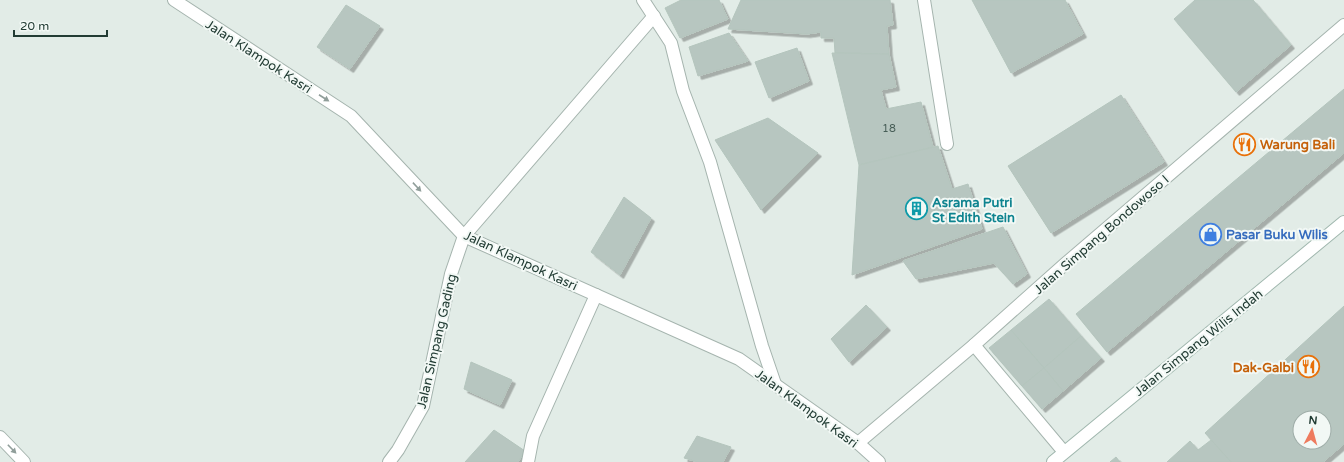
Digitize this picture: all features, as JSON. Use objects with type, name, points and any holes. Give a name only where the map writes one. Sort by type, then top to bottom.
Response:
[{"type":"street","name":"Jalan Klampok Kasri","points":[[174,0],[351,116],[464,236],[739,359],[858,443],[879,462]]},
{"type":"street","points":[[643,0],[671,43],[683,90],[710,162],[762,346],[775,384]]},
{"type":"street","points":[[924,0],[947,144]]},
{"type":"street","points":[[464,236],[654,16]]},
{"type":"street","name":"Jalan Simpang Bondowoso I","points":[[858,443],[974,346],[1065,264],[1344,25]]},
{"type":"street","name":"Jalan Simpang Wilis Indah","points":[[1053,462],[1344,222]]},
{"type":"street","name":"Jalan Simpang Gading","points":[[391,461],[423,406],[452,274],[464,236]]},
{"type":"street","points":[[528,462],[533,436],[596,296]]},
{"type":"street","points":[[974,346],[1064,452]]},
{"type":"street","points":[[0,437],[24,462]]},
{"type":"building","points":[[681,0],[719,0],[728,19],[680,38],[665,8]]},
{"type":"building","points":[[741,0],[890,0],[893,25],[887,26],[889,54],[835,53],[834,38],[821,38],[821,32],[807,34],[728,29]]},
{"type":"building","points":[[972,0],[1065,0],[1083,34],[1011,73]]},
{"type":"building","points":[[1195,0],[1253,0],[1291,45],[1236,92],[1174,19]]},
{"type":"building","points":[[346,5],[380,26],[350,69],[317,47]]},
{"type":"building","points":[[729,33],[748,61],[698,76],[689,47]]},
{"type":"building","points":[[797,48],[809,81],[769,98],[755,62]]},
{"type":"building","points":[[832,53],[889,54],[896,87],[881,90],[886,109],[921,102],[933,147],[859,165]]},
{"type":"building","name":"Pasar Buku Wilis","points":[[1344,89],[1344,153],[1107,352],[1076,314]]},
{"type":"building","points":[[1121,95],[1164,162],[1051,233],[1008,166]]},
{"type":"building","points":[[768,118],[818,153],[761,210],[715,140]]},
{"type":"building","name":"Asrama Putri St Edith Stein","points":[[938,146],[952,189],[968,184],[982,229],[852,275],[859,165]]},
{"type":"building","points":[[624,197],[651,218],[620,275],[591,252]]},
{"type":"building","points":[[1003,227],[1027,274],[1013,284],[994,263],[916,279],[903,261]]},
{"type":"building","points":[[1049,299],[1081,336],[1044,368],[1011,330]]},
{"type":"building","points":[[866,305],[887,327],[849,362],[831,339]]},
{"type":"building","points":[[1344,306],[1344,444],[1323,462],[1231,462],[1205,433]]},
{"type":"building","points":[[1011,330],[1044,368],[1022,386],[989,348]]},
{"type":"building","points":[[1081,336],[1101,358],[1063,391],[1044,368]]},
{"type":"building","points":[[471,362],[512,380],[500,405],[464,389]]},
{"type":"building","points":[[1044,368],[1063,391],[1042,409],[1022,386]]},
{"type":"building","points":[[494,430],[525,451],[518,462],[465,462]]},
{"type":"building","points":[[697,436],[731,447],[723,462],[698,462],[684,458]]},
{"type":"building","points":[[1211,440],[1231,462],[1167,462],[1190,441],[1198,450]]},
{"type":"building","points":[[1116,457],[1120,462],[1110,462]]},
{"type":"place","name":"Warung Bali","points":[[1244,144]]},
{"type":"place","name":"Asrama Putri St Edith Stein","points":[[916,209]]},
{"type":"place","name":"Pasar Buku Wilis","points":[[1210,234]]},
{"type":"place","name":"Dak-Galbi","points":[[1309,367]]}]
